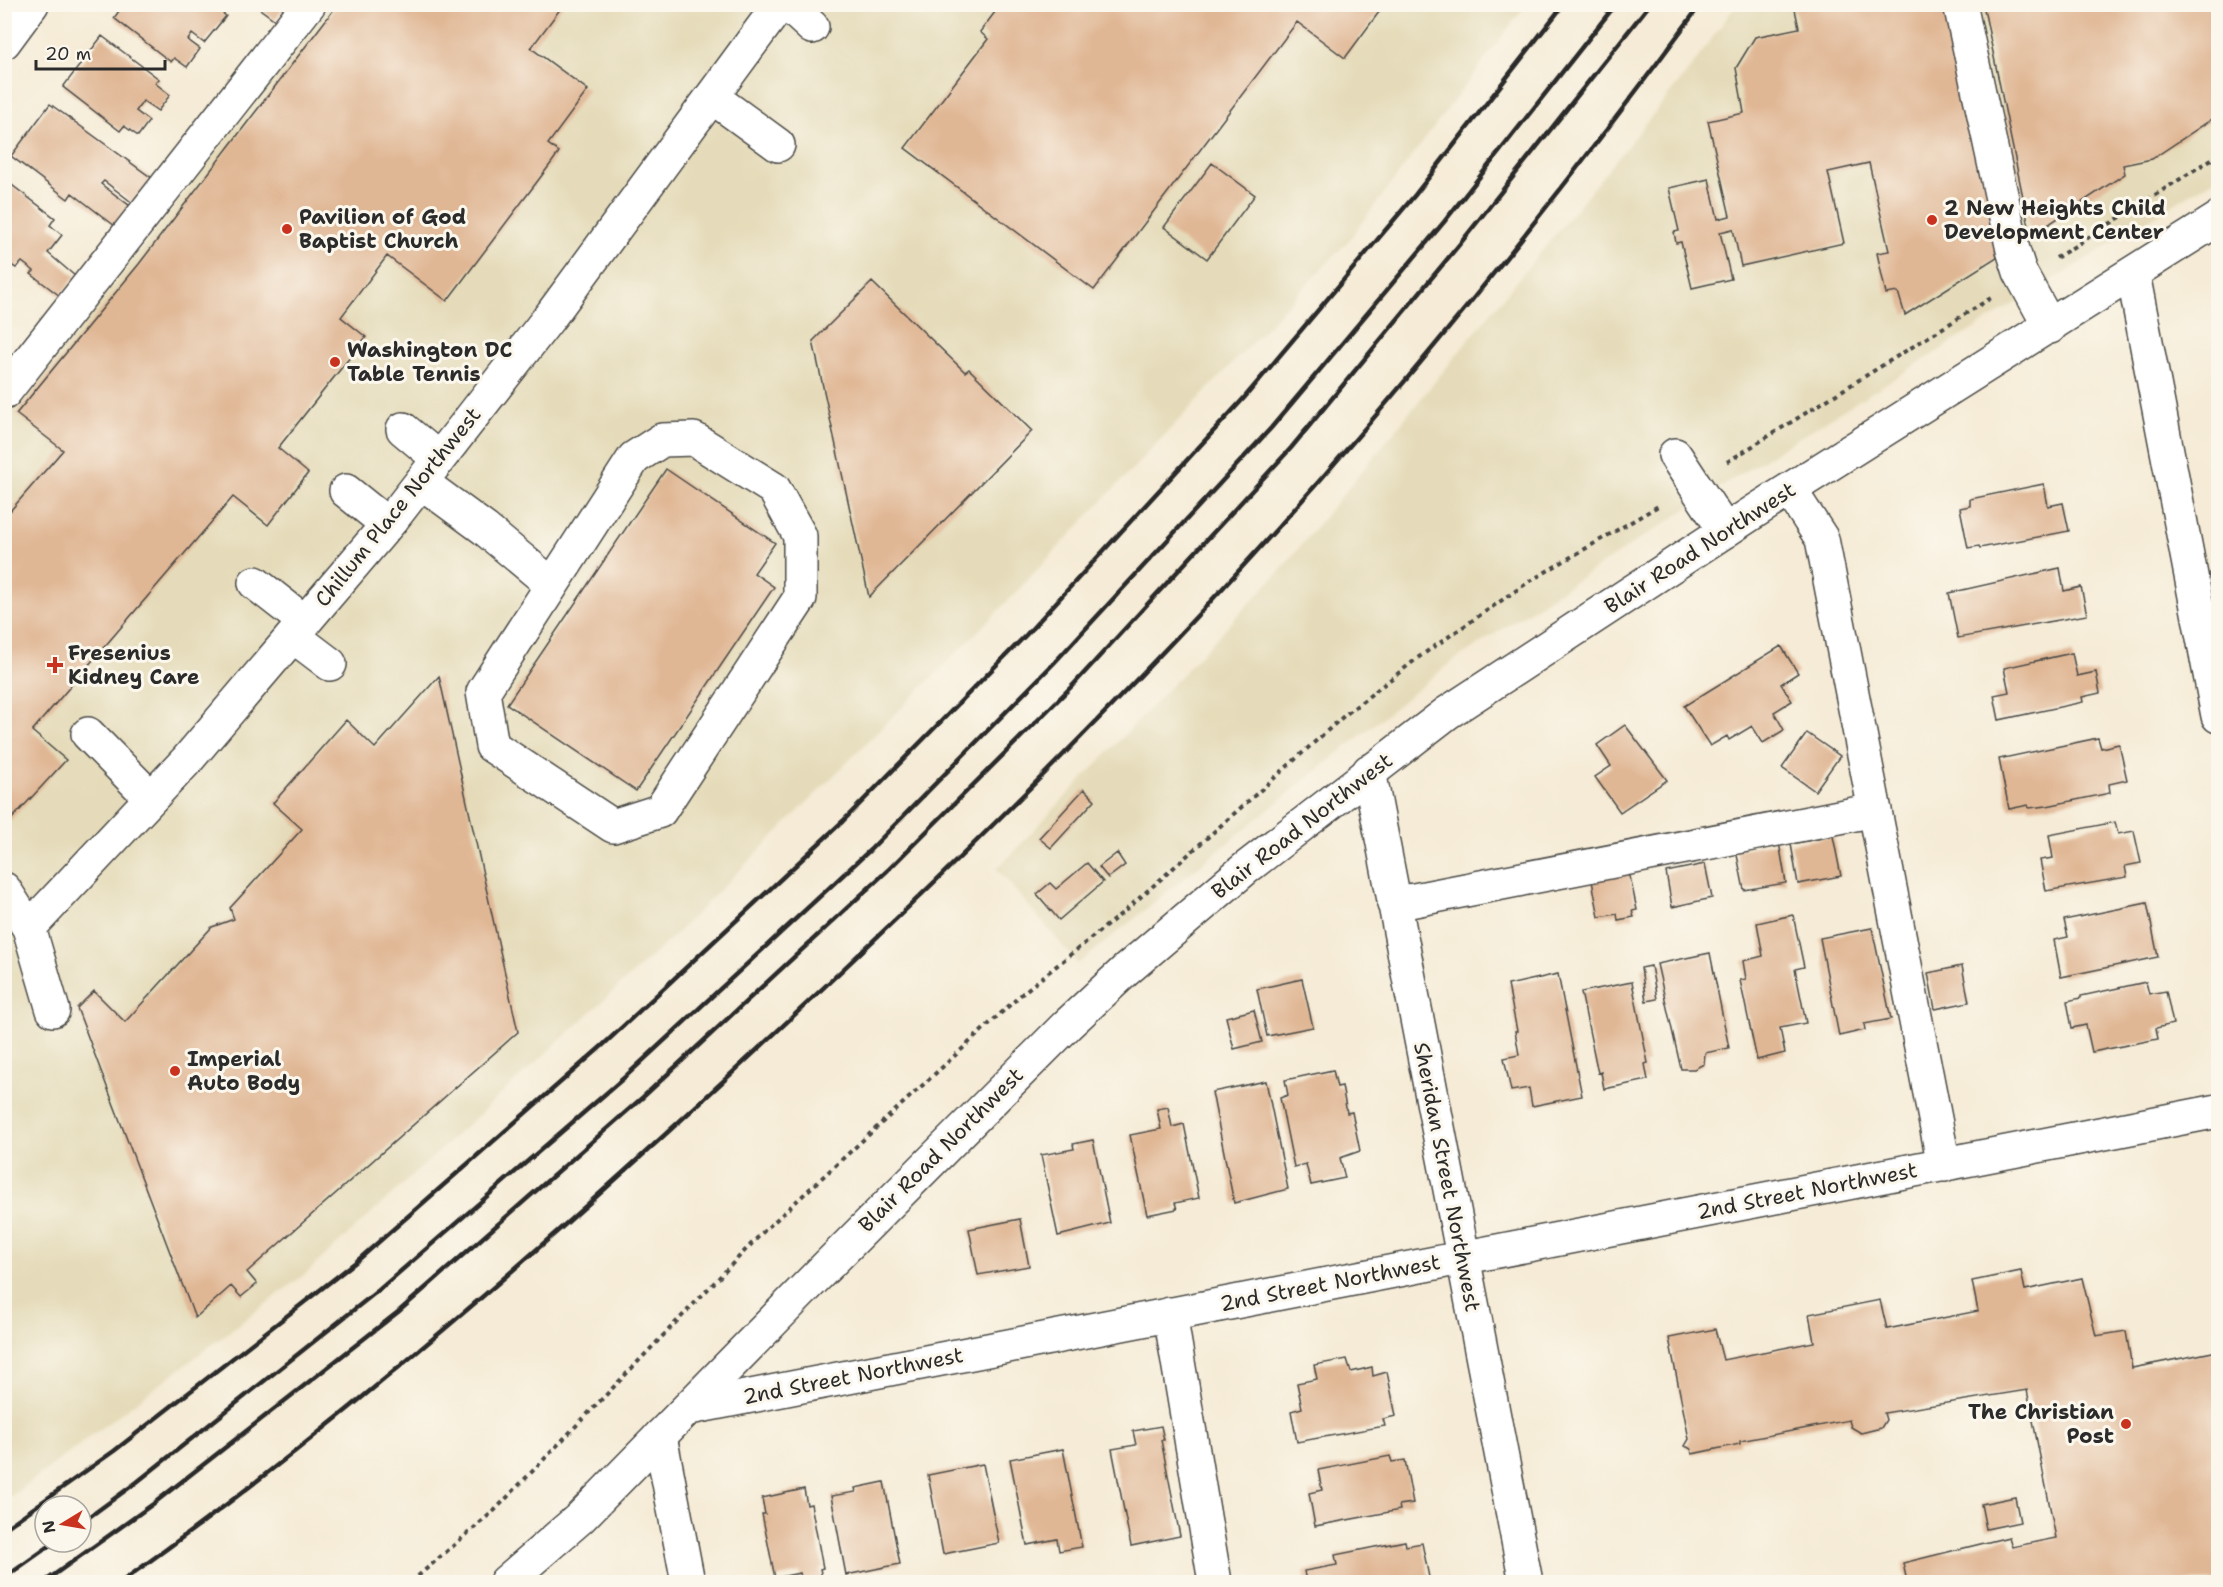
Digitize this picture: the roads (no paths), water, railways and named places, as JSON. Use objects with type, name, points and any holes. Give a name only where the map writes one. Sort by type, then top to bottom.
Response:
[{"type":"street","points":[[4,42],[32,4]]},
{"type":"street","points":[[4,393],[309,4]]},
{"type":"street","name":"Chillum Place Northwest","points":[[29,928],[152,798],[387,524],[552,314],[780,4]]},
{"type":"street","points":[[787,4],[812,27]]},
{"type":"street","points":[[1960,4],[2013,250],[2023,278],[2050,327]]},
{"type":"street","points":[[712,97],[778,145]]},
{"type":"street","name":"Blair Road Northwest","points":[[506,1582],[566,1532],[1075,1018],[1185,920],[1369,771],[1447,713],[1725,531],[2218,219]]},
{"type":"street","points":[[2133,274],[2218,716]]},
{"type":"street","points":[[403,429],[430,470],[485,529],[551,584]]},
{"type":"street","points":[[694,439],[774,489],[800,536],[800,598],[660,811],[613,826],[492,746],[483,692],[551,584],[634,458],[662,440],[694,439]]},
{"type":"street","points":[[1675,455],[1725,531]]},
{"type":"street","points":[[1790,490],[1822,539],[1944,1165]]},
{"type":"street","points":[[346,491],[387,524]]},
{"type":"street","points":[[255,583],[330,664]]},
{"type":"street","points":[[88,734],[152,798]]},
{"type":"street","name":"Sheridan Street Northwest","points":[[1369,771],[1526,1582]]},
{"type":"street","points":[[1394,904],[1875,810]]},
{"type":"street","points":[[4,889],[29,928],[53,1010]]},
{"type":"street","name":"2nd Street Northwest","points":[[688,1408],[2218,1111]]},
{"type":"street","points":[[1170,1314],[1215,1582]]},
{"type":"street","points":[[660,1436],[688,1582]]},
{"type":"railway","points":[[4,1529],[114,1451],[357,1261],[603,1045],[843,821],[1026,635],[1244,398],[1415,195],[1564,4]]},
{"type":"railway","points":[[93,1514],[137,1482],[380,1289],[626,1076],[870,850],[1054,663],[1271,428],[1444,222],[1616,4]]},
{"type":"railway","points":[[44,1582],[153,1504],[398,1312],[643,1097],[888,870],[1074,684],[1291,448],[1463,240],[1650,4]]},
{"type":"railway","points":[[121,1582],[205,1521],[369,1392],[528,1258],[683,1119],[832,980],[1047,771],[1254,554],[1371,422],[1516,246],[1701,4]]},
{"type":"railway","points":[[4,1578],[38,1554]]},
{"type":"place","name":"2 New Heights Child Development Center","points":[[1932,220]]},
{"type":"place","name":"Pavilion of God Baptist Church","points":[[287,229]]},
{"type":"place","name":"Washington DC Table Tennis","points":[[335,362]]},
{"type":"place","name":"Fresenius Kidney Care","points":[[55,665]]},
{"type":"place","name":"Imperial Auto Body","points":[[175,1071]]},
{"type":"place","name":"The Christian Post","points":[[2126,1424]]}]
